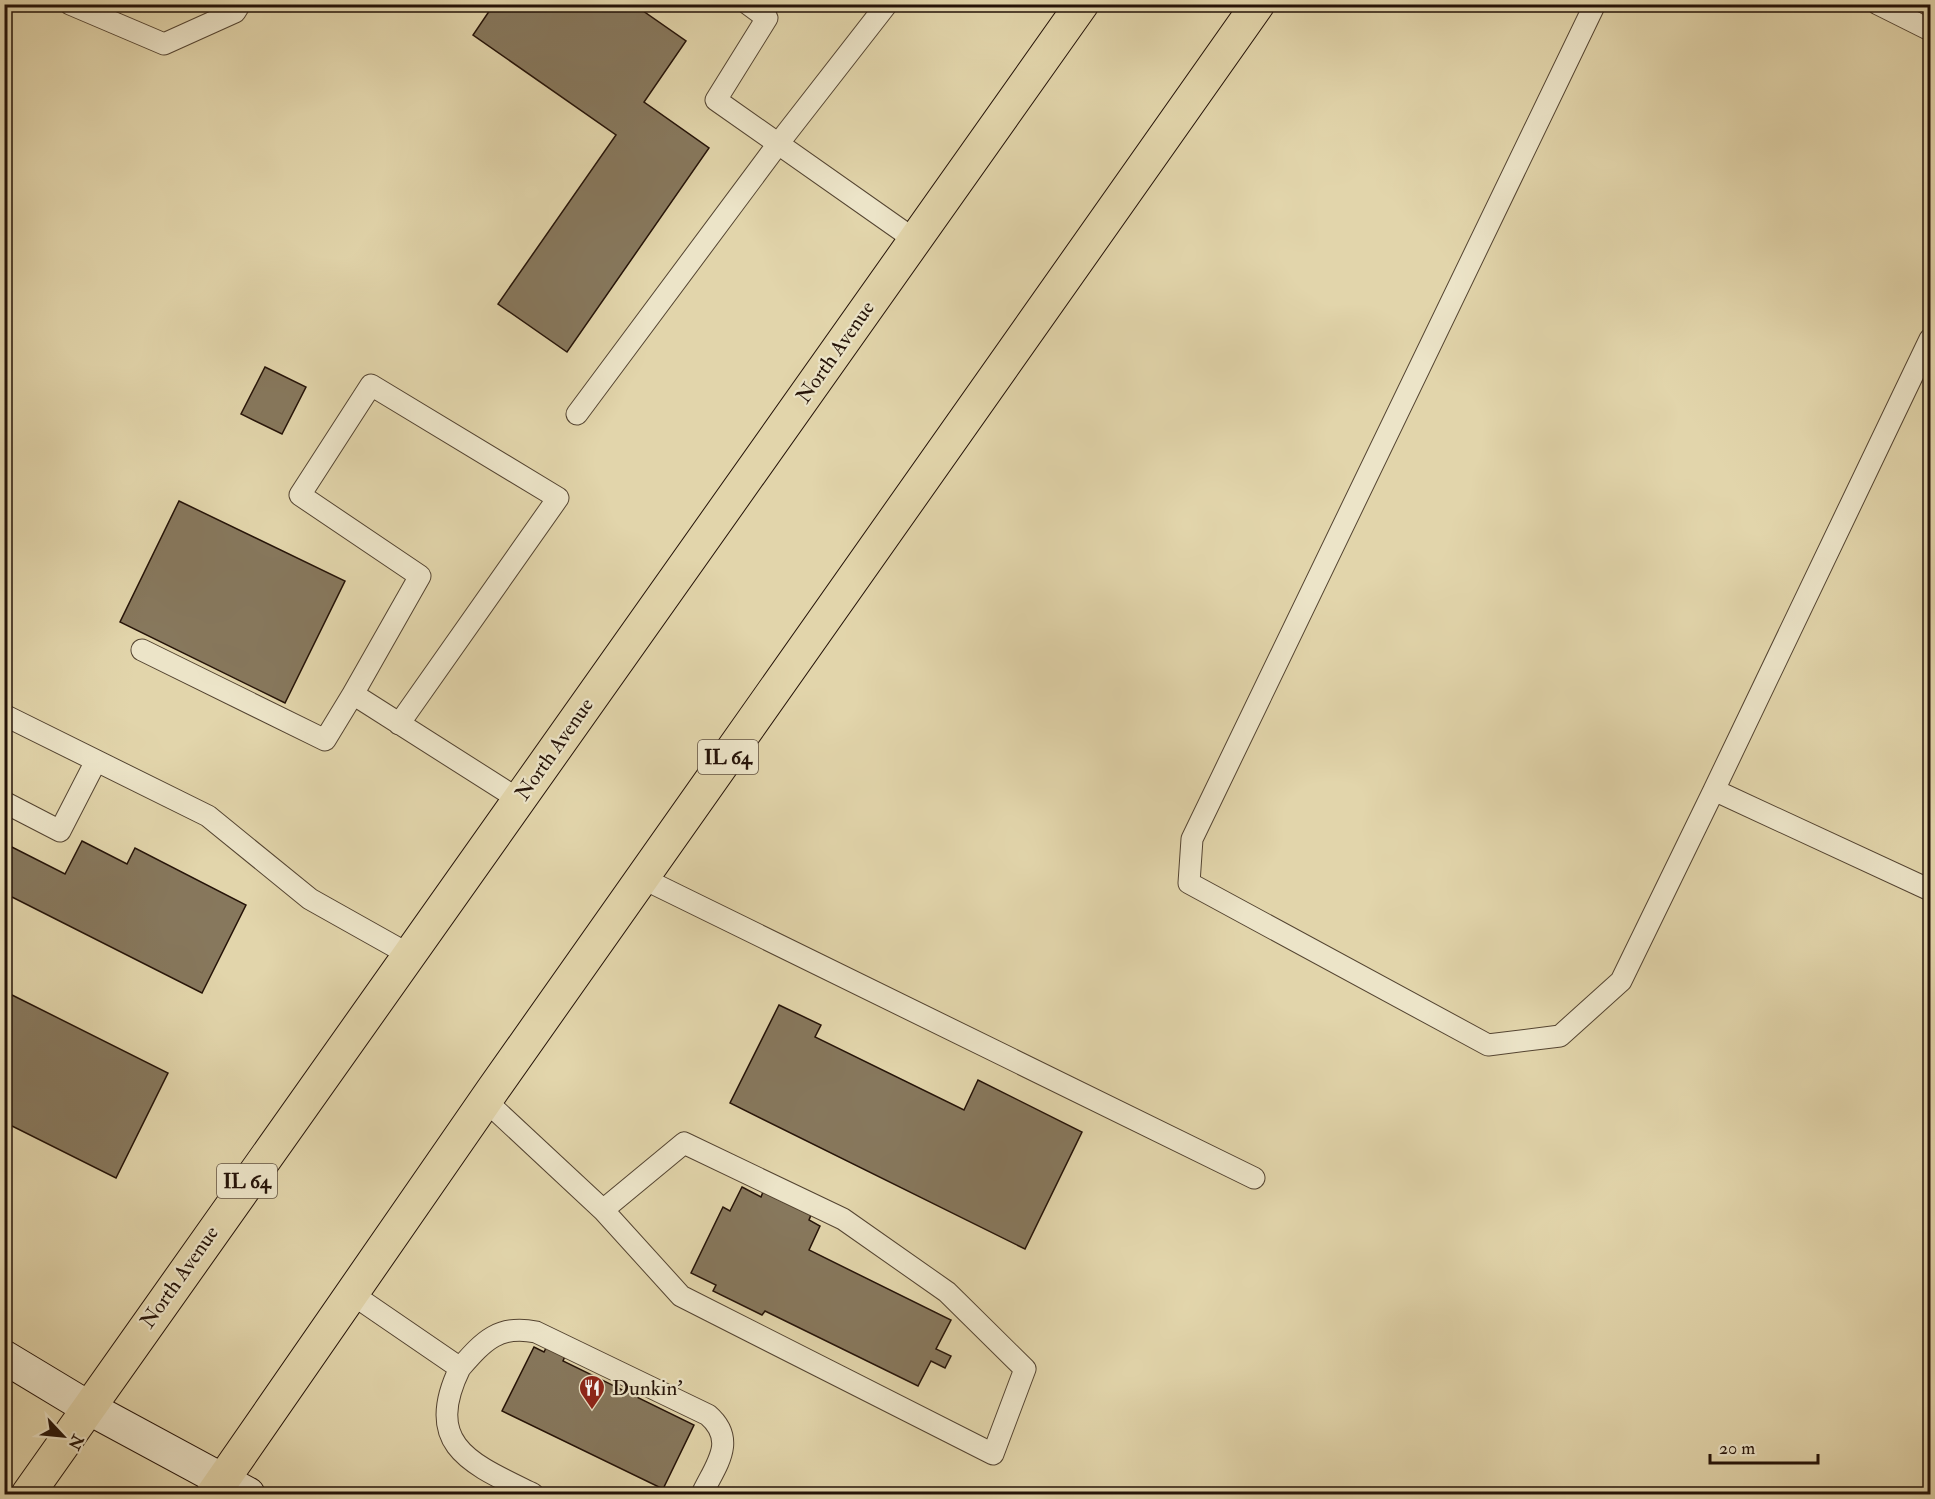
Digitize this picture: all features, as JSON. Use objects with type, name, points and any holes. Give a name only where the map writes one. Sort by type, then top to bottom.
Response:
[{"type":"main road","name":"North Avenue","points":[[27,1494],[1082,4]]},
{"type":"main road","name":"IL 64","points":[[227,1490],[352,1294],[1258,4]]},
{"type":"main road","points":[[4,1357],[227,1490]]},
{"type":"lane","points":[[70,4],[164,44],[235,12],[240,4]]},
{"type":"lane","points":[[748,4],[767,18],[716,100],[915,240]]},
{"type":"lane","points":[[577,414],[778,144],[887,4]]},
{"type":"lane","points":[[1595,4],[1192,839],[1190,883],[1488,1045],[1560,1036],[1621,981],[1930,339]]},
{"type":"lane","points":[[1878,4],[1930,30]]},
{"type":"lane","points":[[142,650],[325,740],[420,576],[300,495],[371,385],[558,498],[399,724]]},
{"type":"lane","points":[[353,694],[518,800]]},
{"type":"lane","points":[[4,715],[208,816],[310,899],[408,954]]},
{"type":"lane","points":[[4,802],[60,831],[96,761]]},
{"type":"lane","points":[[1714,790],[1930,890]]},
{"type":"lane","points":[[642,878],[1254,1178]]},
{"type":"lane","points":[[486,1101],[603,1210],[681,1296],[993,1454],[1025,1370],[947,1292],[843,1219],[684,1143],[603,1210]]},
{"type":"lane","points":[[352,1294],[460,1368]]},
{"type":"lane","points":[[533,1494],[467,1459],[457,1447],[446,1422],[449,1391],[460,1368],[481,1344],[501,1332],[518,1328],[536,1332],[708,1415],[716,1422],[724,1442],[702,1494]]},
{"type":"building","points":[[494,4],[633,4],[686,41],[644,102],[709,148],[567,352],[498,304],[616,135],[473,35]]},
{"type":"building","points":[[265,367],[306,387],[282,434],[241,414]]},
{"type":"building","points":[[179,501],[345,581],[285,703],[120,622]]},
{"type":"building","points":[[82,841],[127,864],[135,848],[246,905],[202,993],[4,893],[4,843],[65,874]]},
{"type":"building","points":[[12,995],[168,1073],[116,1178],[4,1122],[4,1011]]},
{"type":"building","points":[[779,1005],[821,1025],[815,1037],[964,1110],[978,1080],[1082,1132],[1025,1249],[730,1103]]},
{"type":"building","points":[[742,1187],[761,1197],[763,1192],[811,1215],[809,1220],[820,1226],[809,1250],[951,1320],[936,1349],[951,1356],[945,1368],[931,1361],[918,1386],[765,1311],[762,1315],[713,1291],[716,1285],[691,1273],[723,1207],[730,1211]]},
{"type":"building","points":[[547,1346],[566,1354],[563,1361],[694,1425],[663,1489],[502,1411],[534,1347],[544,1352]]},
{"type":"place","name":"Dunkin'","points":[[592,1411]]}]
